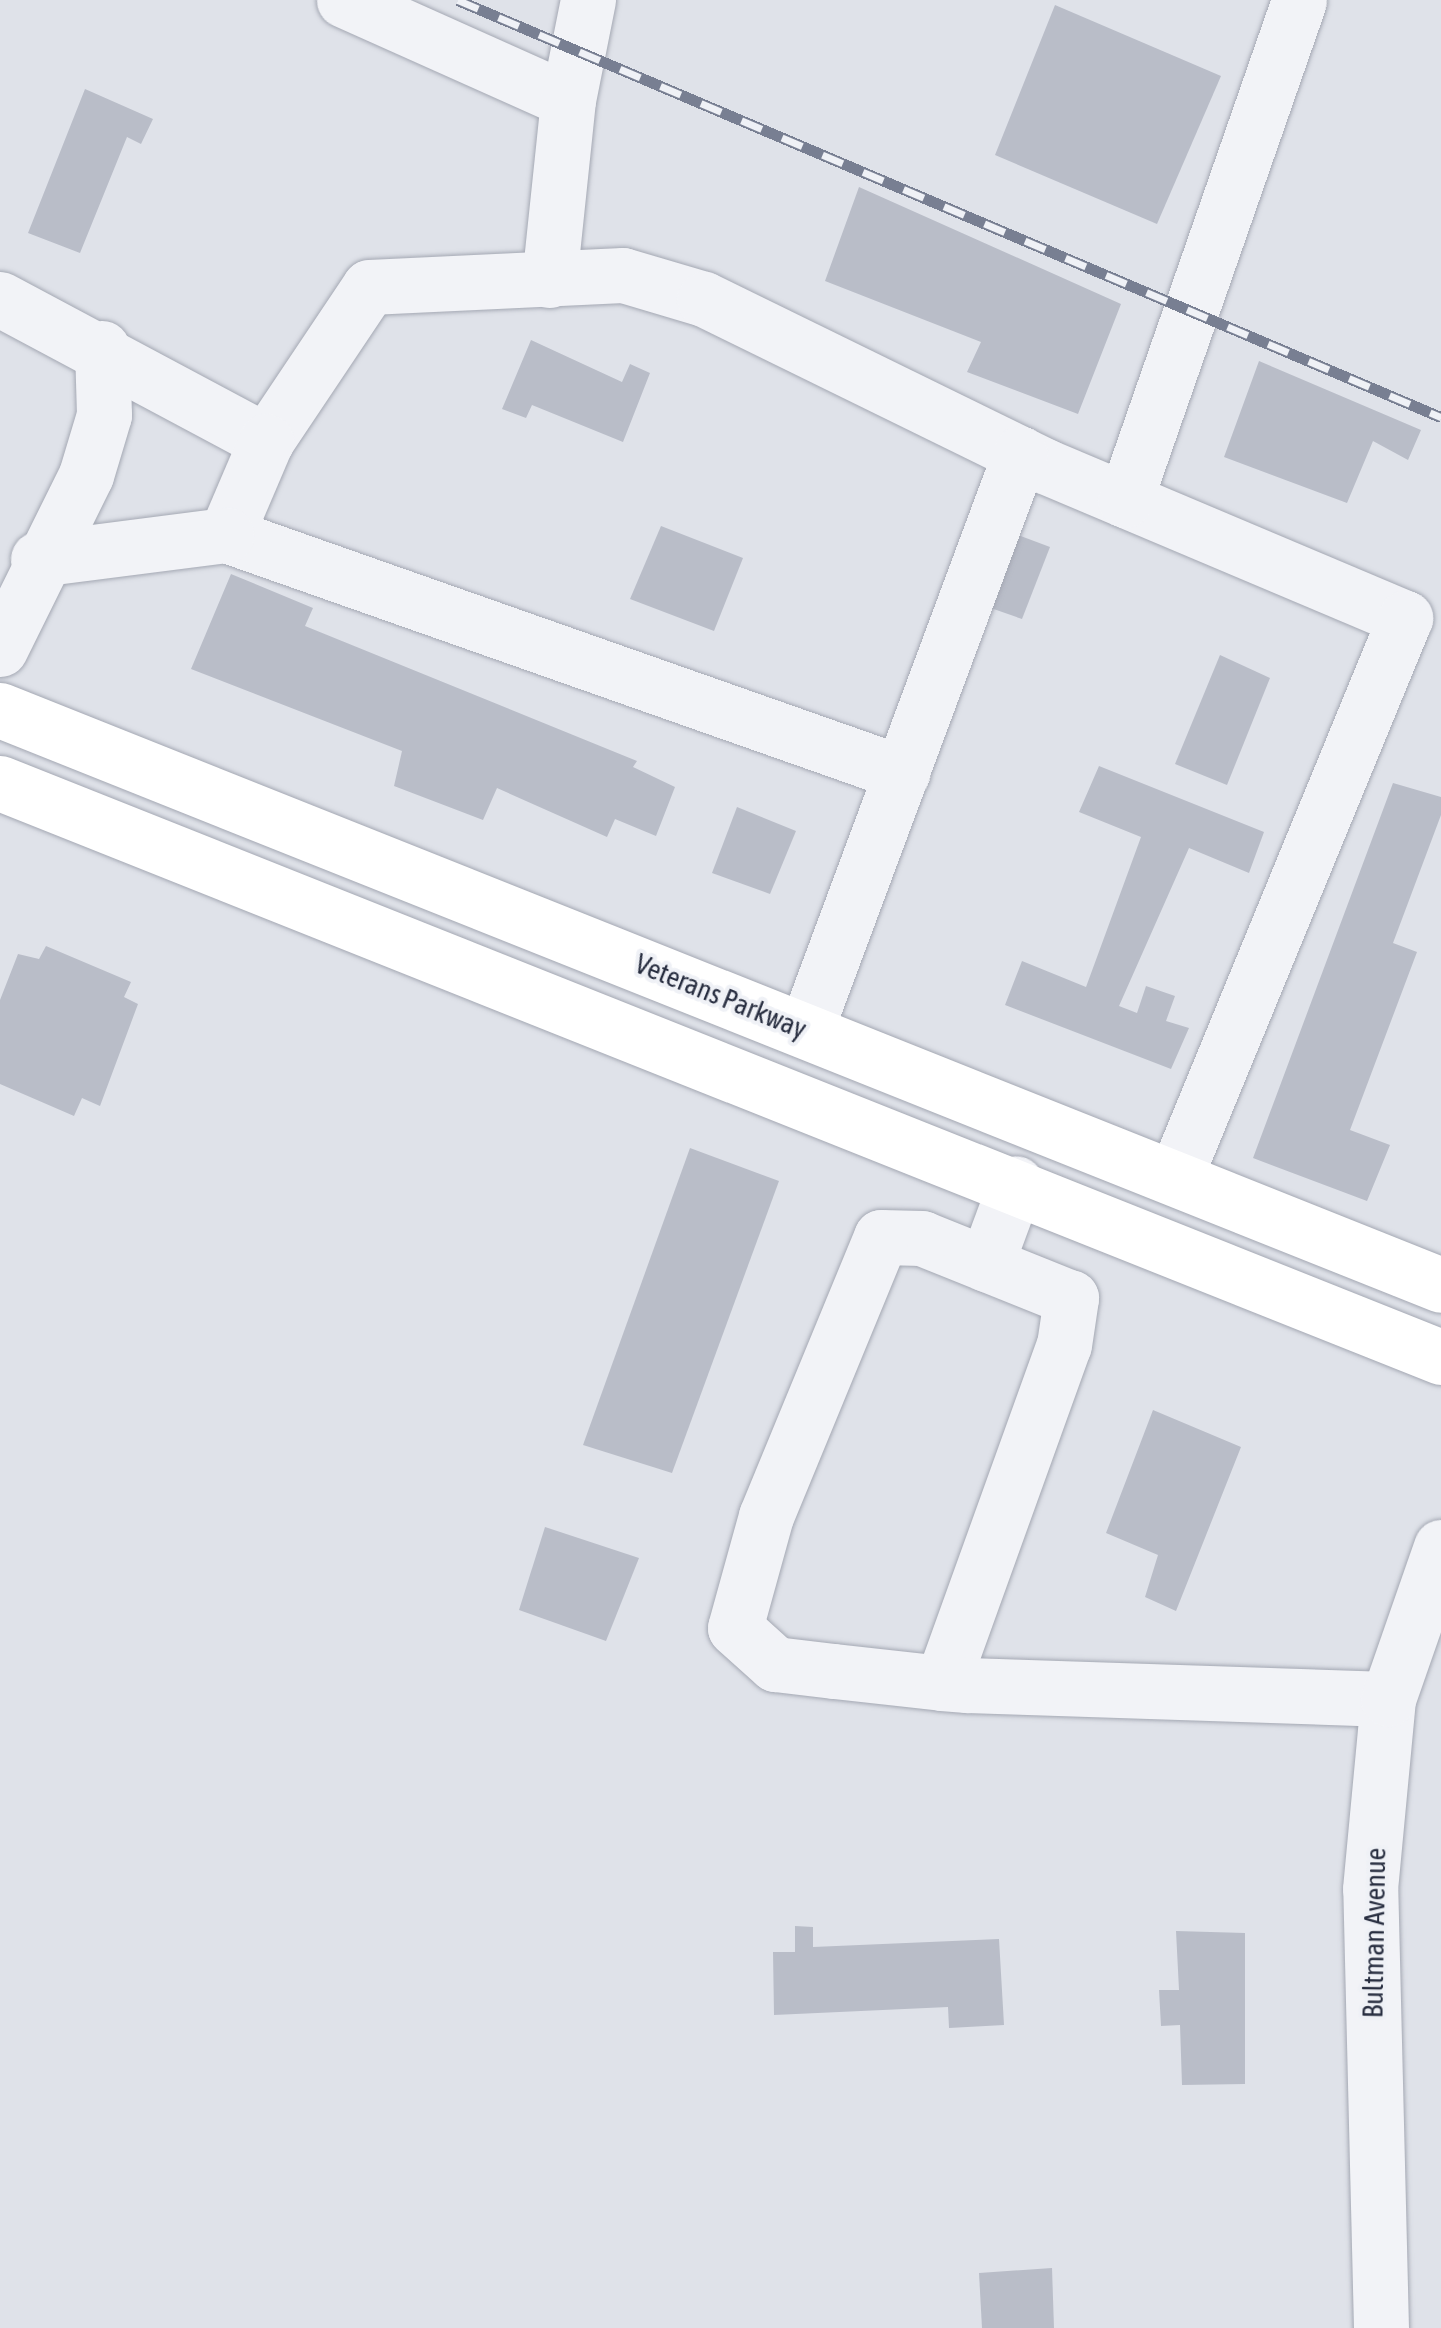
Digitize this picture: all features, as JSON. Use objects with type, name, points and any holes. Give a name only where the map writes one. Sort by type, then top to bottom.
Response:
[{"type":"main road","name":"Veterans Parkway","points":[[0,710],[1441,1285]]},
{"type":"main road","points":[[0,784],[1016,1183],[1441,1357]]},
{"type":"street","points":[[344,0],[568,100]]},
{"type":"street","points":[[549,280],[568,100],[588,0]]},
{"type":"street","points":[[1125,500],[1300,1]]},
{"type":"street","points":[[226,536],[266,441],[369,287],[623,275],[704,299],[1020,454],[1423,620],[1175,1177]]},
{"type":"street","points":[[0,299],[102,348],[266,441]]},
{"type":"street","points":[[0,649],[38,560],[86,474],[104,415],[102,348]]},
{"type":"street","points":[[806,1030],[1020,454]]},
{"type":"street","points":[[38,560],[226,536],[902,773]]},
{"type":"street","points":[[986,1264],[1016,1183]]},
{"type":"street","points":[[942,1683],[1064,1346],[1071,1298],[922,1238],[881,1237],[766,1516],[736,1628],[775,1664],[942,1683],[1388,1699]]},
{"type":"street","name":"Bultman Avenue","points":[[1381,2328],[1370,1890],[1388,1699],[1441,1547]]},
{"type":"building","points":[[1055,5],[1221,76],[1157,224],[995,155]]},
{"type":"building","points":[[85,89],[153,119],[141,144],[127,137],[80,253],[28,233]]},
{"type":"building","points":[[859,187],[1121,304],[1078,414],[967,372],[981,342],[825,281]]},
{"type":"building","points":[[531,340],[622,382],[630,364],[650,373],[623,442],[532,405],[526,418],[502,409]]},
{"type":"building","points":[[1259,361],[1421,430],[1408,460],[1373,441],[1347,503],[1224,457]]},
{"type":"building","points":[[661,526],[743,558],[714,631],[630,599]]},
{"type":"building","points":[[1013,533],[1050,547],[1022,619],[985,606]]},
{"type":"building","points":[[231,574],[313,608],[305,626],[637,761],[633,767],[675,787],[656,836],[615,819],[607,837],[497,788],[483,820],[394,786],[402,751],[191,669]]},
{"type":"building","points":[[1220,655],[1270,678],[1227,785],[1175,764]]},
{"type":"building","points":[[1099,766],[1264,832],[1249,873],[1189,848],[1119,1006],[1137,1013],[1146,986],[1175,996],[1166,1021],[1189,1028],[1171,1069],[1005,1005],[1022,961],[1086,987],[1141,837],[1079,812]]},
{"type":"building","points":[[1393,783],[1441,797],[1441,815],[1393,943],[1417,952],[1350,1130],[1390,1145],[1367,1201],[1253,1158]]},
{"type":"building","points":[[737,807],[796,831],[770,894],[712,873]]},
{"type":"building","points":[[46,946],[131,982],[124,997],[138,1004],[100,1106],[82,1098],[74,1116],[0,1084],[0,1000],[18,954],[39,959]]},
{"type":"building","points":[[690,1148],[779,1181],[672,1473],[583,1445]]},
{"type":"building","points":[[1153,1410],[1241,1447],[1176,1611],[1145,1597],[1158,1555],[1106,1533]]},
{"type":"building","points":[[545,1527],[639,1558],[606,1641],[519,1610]]},
{"type":"building","points":[[795,1926],[813,1927],[813,1947],[999,1939],[1004,2025],[949,2028],[948,2007],[774,2015],[773,1952],[795,1952]]},
{"type":"building","points":[[1176,1931],[1245,1933],[1245,2084],[1182,2085],[1180,2025],[1161,2026],[1159,1990],[1179,1990]]},
{"type":"building","points":[[1052,2268],[1054,2328],[982,2328],[979,2273]]},
{"type":"railway","points":[[458,0],[1441,417]]}]
